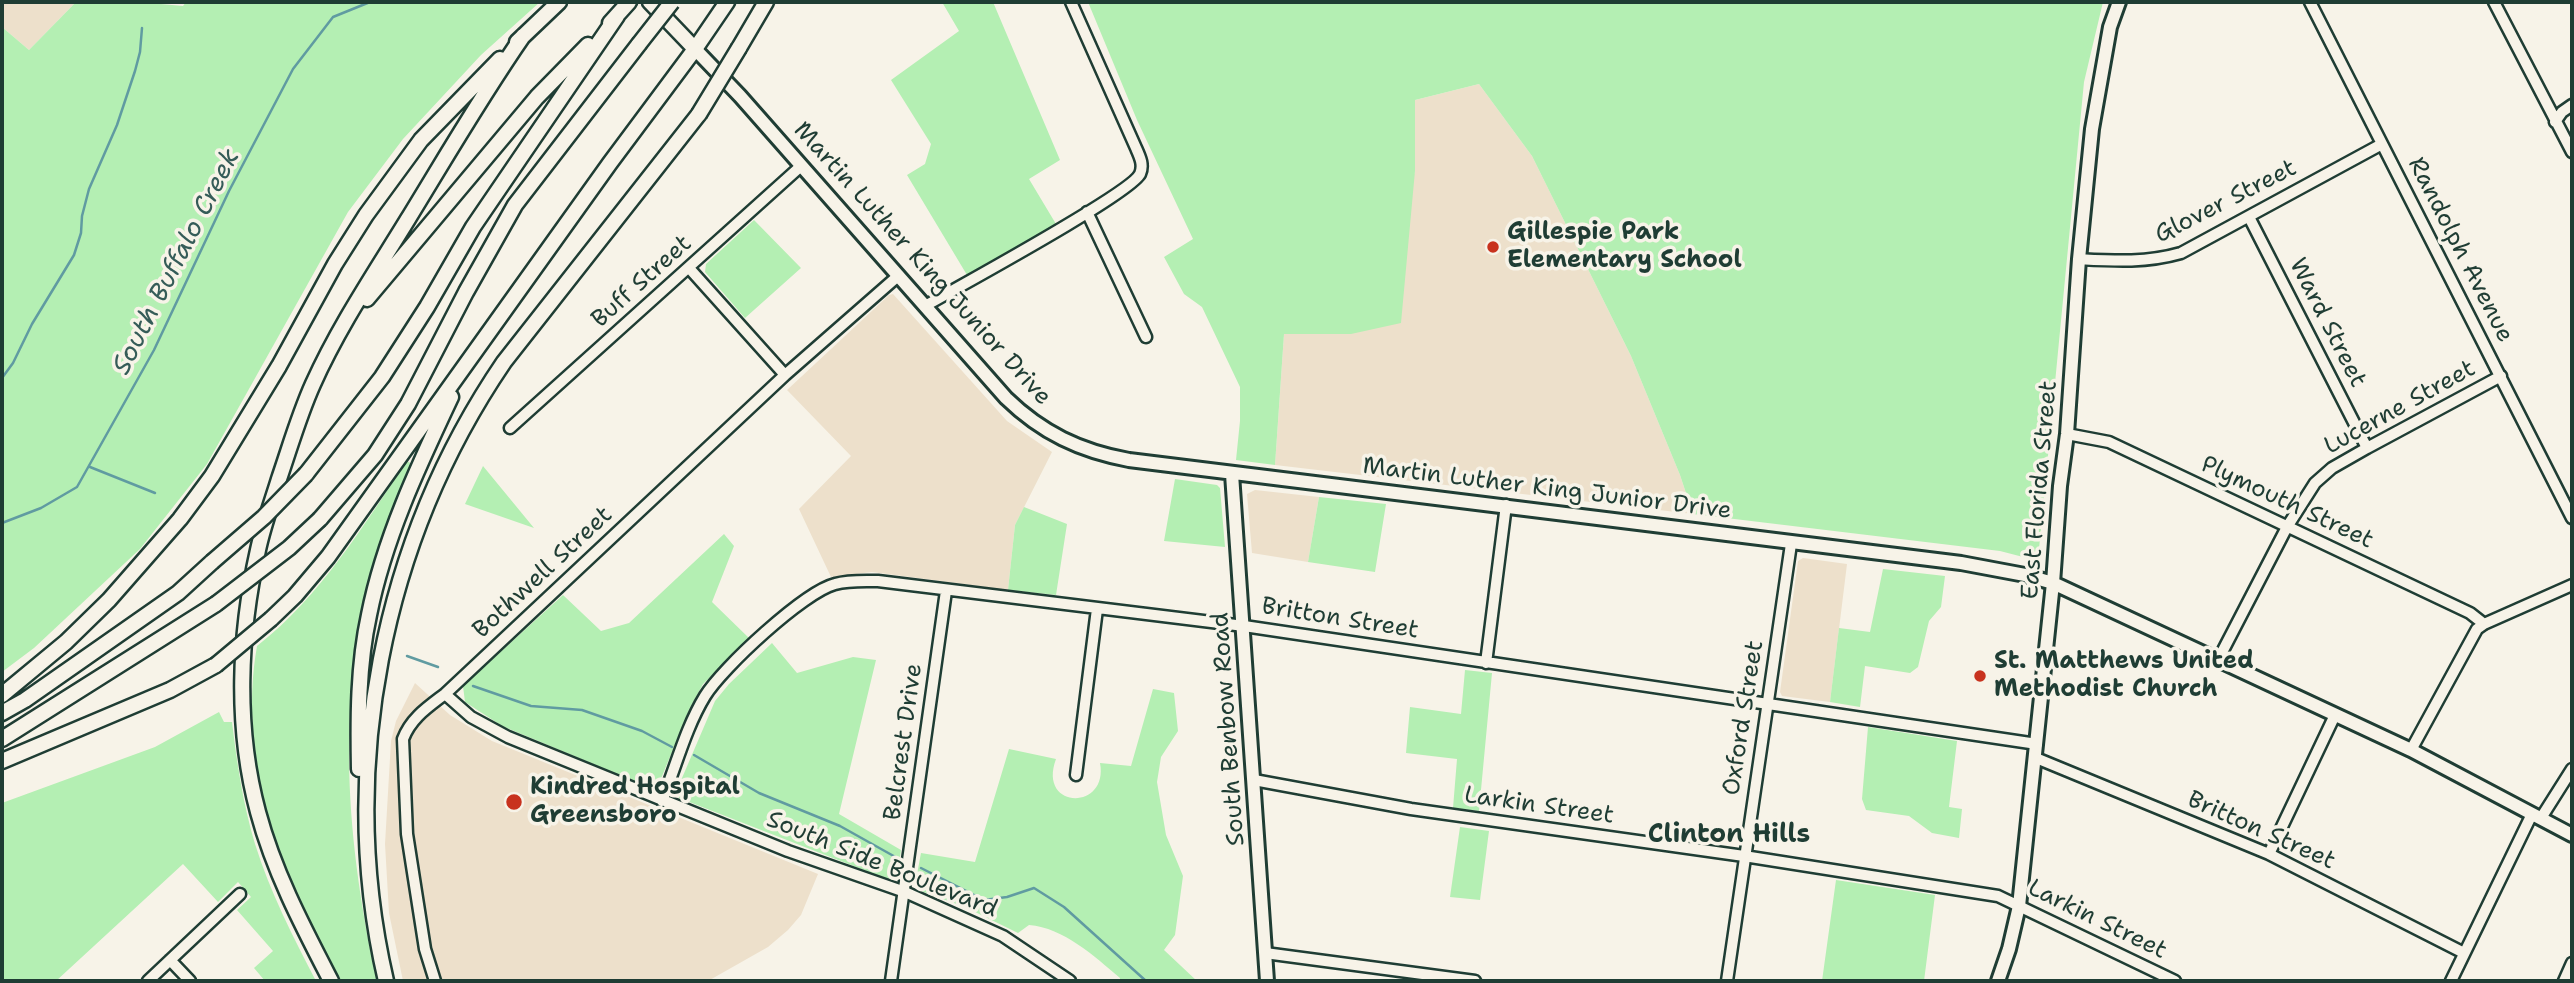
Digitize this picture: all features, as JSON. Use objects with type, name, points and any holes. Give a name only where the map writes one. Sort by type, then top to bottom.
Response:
[{"type":"highway","points":[[2,695],[66,642],[109,600],[180,519],[219,465],[279,366],[335,264],[391,180],[446,112],[559,2]]},
{"type":"highway","points":[[337,339],[373,290],[537,97],[629,2]]},
{"type":"highway","name":"Martin Luther King Junior Drive","points":[[650,2],[695,50]]},
{"type":"highway","points":[[2,739],[216,604],[273,561],[320,519],[375,455],[408,404],[515,205],[673,2]]},
{"type":"highway","points":[[2,761],[170,690],[216,665],[271,620],[295,596],[328,557],[727,2]]},
{"type":"highway","points":[[370,873],[368,762],[373,697],[396,595],[423,515],[468,421],[504,362],[699,114],[766,2]]},
{"type":"highway","points":[[2,713],[47,685],[167,600],[264,517],[306,474],[382,377],[427,307],[472,227],[617,16]]},
{"type":"highway","points":[[331,981],[302,926],[269,849],[257,810],[241,703],[246,618],[258,548],[297,422],[314,382],[361,294],[482,96],[523,36]]},
{"type":"highway","points":[[386,981],[363,840],[359,786],[359,728],[368,617],[396,522],[423,456],[452,396],[509,307]]},
{"type":"main road","name":"East Florida Street","points":[[1998,981],[2020,906],[2067,434],[2079,259],[2092,129],[2110,27],[2119,2]]},
{"type":"main road","name":"Martin Luther King Junior Drive","points":[[695,50],[740,96],[1006,398],[1036,425],[1059,439],[1118,458],[1232,474],[1506,505],[1791,544],[1961,563],[2025,575],[2053,583],[2411,750],[2572,835]]},
{"type":"main road","name":"South Benbow Road","points":[[1232,474],[1267,981]]},
{"type":"street","points":[[925,306],[1133,184],[1140,173],[1142,163],[1136,148],[1071,2]]},
{"type":"street","name":"Randolph Avenue","points":[[2309,2],[2572,518]]},
{"type":"street","points":[[2494,2],[2572,152]]},
{"type":"street","points":[[2555,122],[2562,112],[2572,105]]},
{"type":"street","name":"Glover Street","points":[[2079,259],[2130,262],[2156,260],[2181,253],[2382,144]]},
{"type":"street","name":"Buff Street","points":[[510,428],[801,166]]},
{"type":"street","points":[[1087,212],[1146,337]]},
{"type":"street","name":"Ward Street","points":[[2249,217],[2367,448]]},
{"type":"street","points":[[689,268],[785,376]]},
{"type":"street","name":"Bothwell Street","points":[[435,981],[425,949],[407,834],[403,739],[407,727],[785,376],[898,276]]},
{"type":"street","name":"Lucerne Street","points":[[2218,660],[2287,527],[2315,483],[2332,468],[2501,376]]},
{"type":"street","name":"Plymouth Street","points":[[2067,434],[2109,442],[2470,613],[2484,624]]},
{"type":"street","points":[[1486,663],[1506,505]]},
{"type":"street","name":"Oxford Street","points":[[1727,981],[1791,544]]},
{"type":"street","name":"Britton Street","points":[[662,801],[696,712],[722,675],[814,593],[833,584],[853,580],[878,582],[1244,625],[1768,703],[2036,751],[2269,854],[2464,953]]},
{"type":"street","points":[[2411,750],[2473,635],[2484,624],[2572,585]]},
{"type":"street","name":"Belcrest Drive","points":[[891,981],[946,591]]},
{"type":"street","points":[[1076,775],[1097,609]]},
{"type":"street","name":"South Side Boulevard","points":[[445,694],[471,717],[508,737],[788,851],[905,892],[1003,936],[1068,981]]},
{"type":"street","points":[[2269,854],[2335,715]]},
{"type":"street","points":[[2451,981],[2537,816],[2572,769]]},
{"type":"street","name":"Larkin Street","points":[[1254,780],[1411,809],[1744,856],[1998,897],[2175,981]]},
{"type":"street","points":[[148,981],[240,894]]},
{"type":"street","points":[[1265,953],[1443,979],[1475,981]]},
{"type":"street","points":[[170,960],[190,981]]},
{"type":"street","points":[[2564,981],[2572,962]]},
{"type":"shaded area","points":[[2,2],[76,2],[29,50],[2,27]]},
{"type":"shaded area","name":"Gillespie Park Elementary School","points":[[1479,84],[1532,156],[1631,356],[1680,475],[1693,514],[1275,465],[1284,334],[1351,334],[1415,172],[1415,100]]},
{"type":"shaded area","points":[[893,294],[1007,421],[1052,452],[1015,525],[1008,590],[872,572],[831,577],[799,509],[851,456],[787,390]]},
{"type":"shaded area","points":[[1255,490],[1319,497],[1308,562],[1252,553],[1247,494]]},
{"type":"shaded area","points":[[1803,558],[1847,564],[1830,702],[1782,696],[1780,692],[1798,561]]},
{"type":"shaded area","name":"Kindred Hospital Greensboro","points":[[415,683],[450,715],[492,741],[818,874],[801,915],[768,947],[708,981],[403,981],[389,913],[385,844],[391,741],[396,721]]},
{"type":"green space","points":[[76,2],[139,2],[183,6],[186,2],[540,2],[481,55],[403,139],[348,212],[207,464],[140,549],[34,648],[2,672],[2,27],[29,50]]},
{"type":"green space","points":[[942,2],[993,2],[1060,160],[1029,179],[1056,224],[967,275],[907,175],[925,164],[931,144],[891,80],[959,31]]},
{"type":"green space","points":[[1088,2],[2103,2],[2084,82],[2039,549],[2027,558],[2000,551],[1693,514],[1680,475],[1631,356],[1532,156],[1479,84],[1415,100],[1415,171],[1401,323],[1351,334],[1284,334],[1275,465],[1236,460],[1240,387],[1202,307],[1184,294],[1164,257],[1193,239],[1137,120]]},
{"type":"green space","points":[[754,220],[801,268],[745,318],[705,272],[706,264]]},
{"type":"green space","points":[[407,461],[412,464],[383,539],[362,615],[350,720],[352,826],[358,878],[377,981],[339,981],[283,861],[259,777],[253,734],[252,690],[257,646],[280,627],[321,583]]},
{"type":"green space","points":[[483,466],[534,528],[465,504]]},
{"type":"green space","points":[[1175,479],[1217,485],[1220,488],[1225,547],[1164,541]]},
{"type":"green space","points":[[1319,497],[1386,504],[1375,572],[1308,562]]},
{"type":"green space","points":[[1024,507],[1067,524],[1056,595],[1008,590],[1015,525]]},
{"type":"green space","points":[[724,534],[734,546],[712,602],[750,639],[703,684],[690,708],[658,786],[653,789],[502,726],[465,702],[463,686],[563,595],[601,631],[629,623]]},
{"type":"green space","points":[[1883,569],[1945,576],[1941,607],[1929,621],[1918,667],[1910,673],[1865,666],[1860,707],[1830,702],[1839,628],[1870,632]]},
{"type":"green space","points":[[772,643],[797,673],[853,657],[876,660],[839,814],[901,850],[897,878],[892,881],[679,798],[676,792],[715,701]]},
{"type":"green space","points":[[1465,670],[1492,673],[1479,811],[1453,808],[1457,759],[1406,753],[1410,707],[1461,714]]},
{"type":"green space","points":[[1153,689],[1174,693],[1178,731],[1161,757],[1157,782],[1166,835],[1183,876],[1175,935],[1164,950],[1197,981],[1120,981],[1120,978],[1089,952],[1054,931],[1029,925],[1018,933],[965,907],[918,890],[915,885],[921,853],[975,862],[1009,749],[1056,759],[1053,776],[1056,788],[1064,795],[1074,798],[1085,796],[1094,790],[1100,779],[1100,763],[1131,766]]},
{"type":"green space","points":[[219,712],[224,722],[232,722],[244,799],[261,862],[282,914],[316,981],[265,981],[254,968],[273,951],[237,910],[251,897],[238,882],[218,902],[183,864],[56,981],[2,981],[2,803],[155,747]]},
{"type":"green space","points":[[1868,727],[1957,741],[1949,807],[1962,809],[1959,838],[1932,833],[1909,816],[1866,810],[1862,799]]},
{"type":"green space","points":[[1460,827],[1489,831],[1480,900],[1450,897]]},
{"type":"green space","points":[[1836,880],[1935,895],[1924,981],[1822,981]]},
{"type":"waterway","name":"South Buffalo Creek","points":[[2,523],[41,508],[77,487],[154,350],[229,191],[293,69],[333,17],[370,2]]},
{"type":"waterway","points":[[2,378],[74,255],[89,189],[117,125],[135,71],[142,28]]},
{"type":"waterway","points":[[90,467],[155,493]]},
{"type":"waterway","points":[[407,656],[438,667]]},
{"type":"waterway","points":[[473,686],[531,706],[582,710],[642,731],[672,747]]},
{"type":"waterway","points":[[694,755],[759,793],[840,826],[899,859]]},
{"type":"waterway","points":[[921,868],[984,900],[1007,897],[1034,888],[1064,907],[1146,981]]},
{"type":"place","name":"Gillespie Park Elementary School","points":[[1493,247]]},
{"type":"place","name":"St. Matthews United Methodist Church","points":[[1980,676]]},
{"type":"place","name":"Kindred Hospital Greensboro","points":[[514,802]]},
{"type":"district","name":"Clinton Hills","points":[[1729,835]]}]
